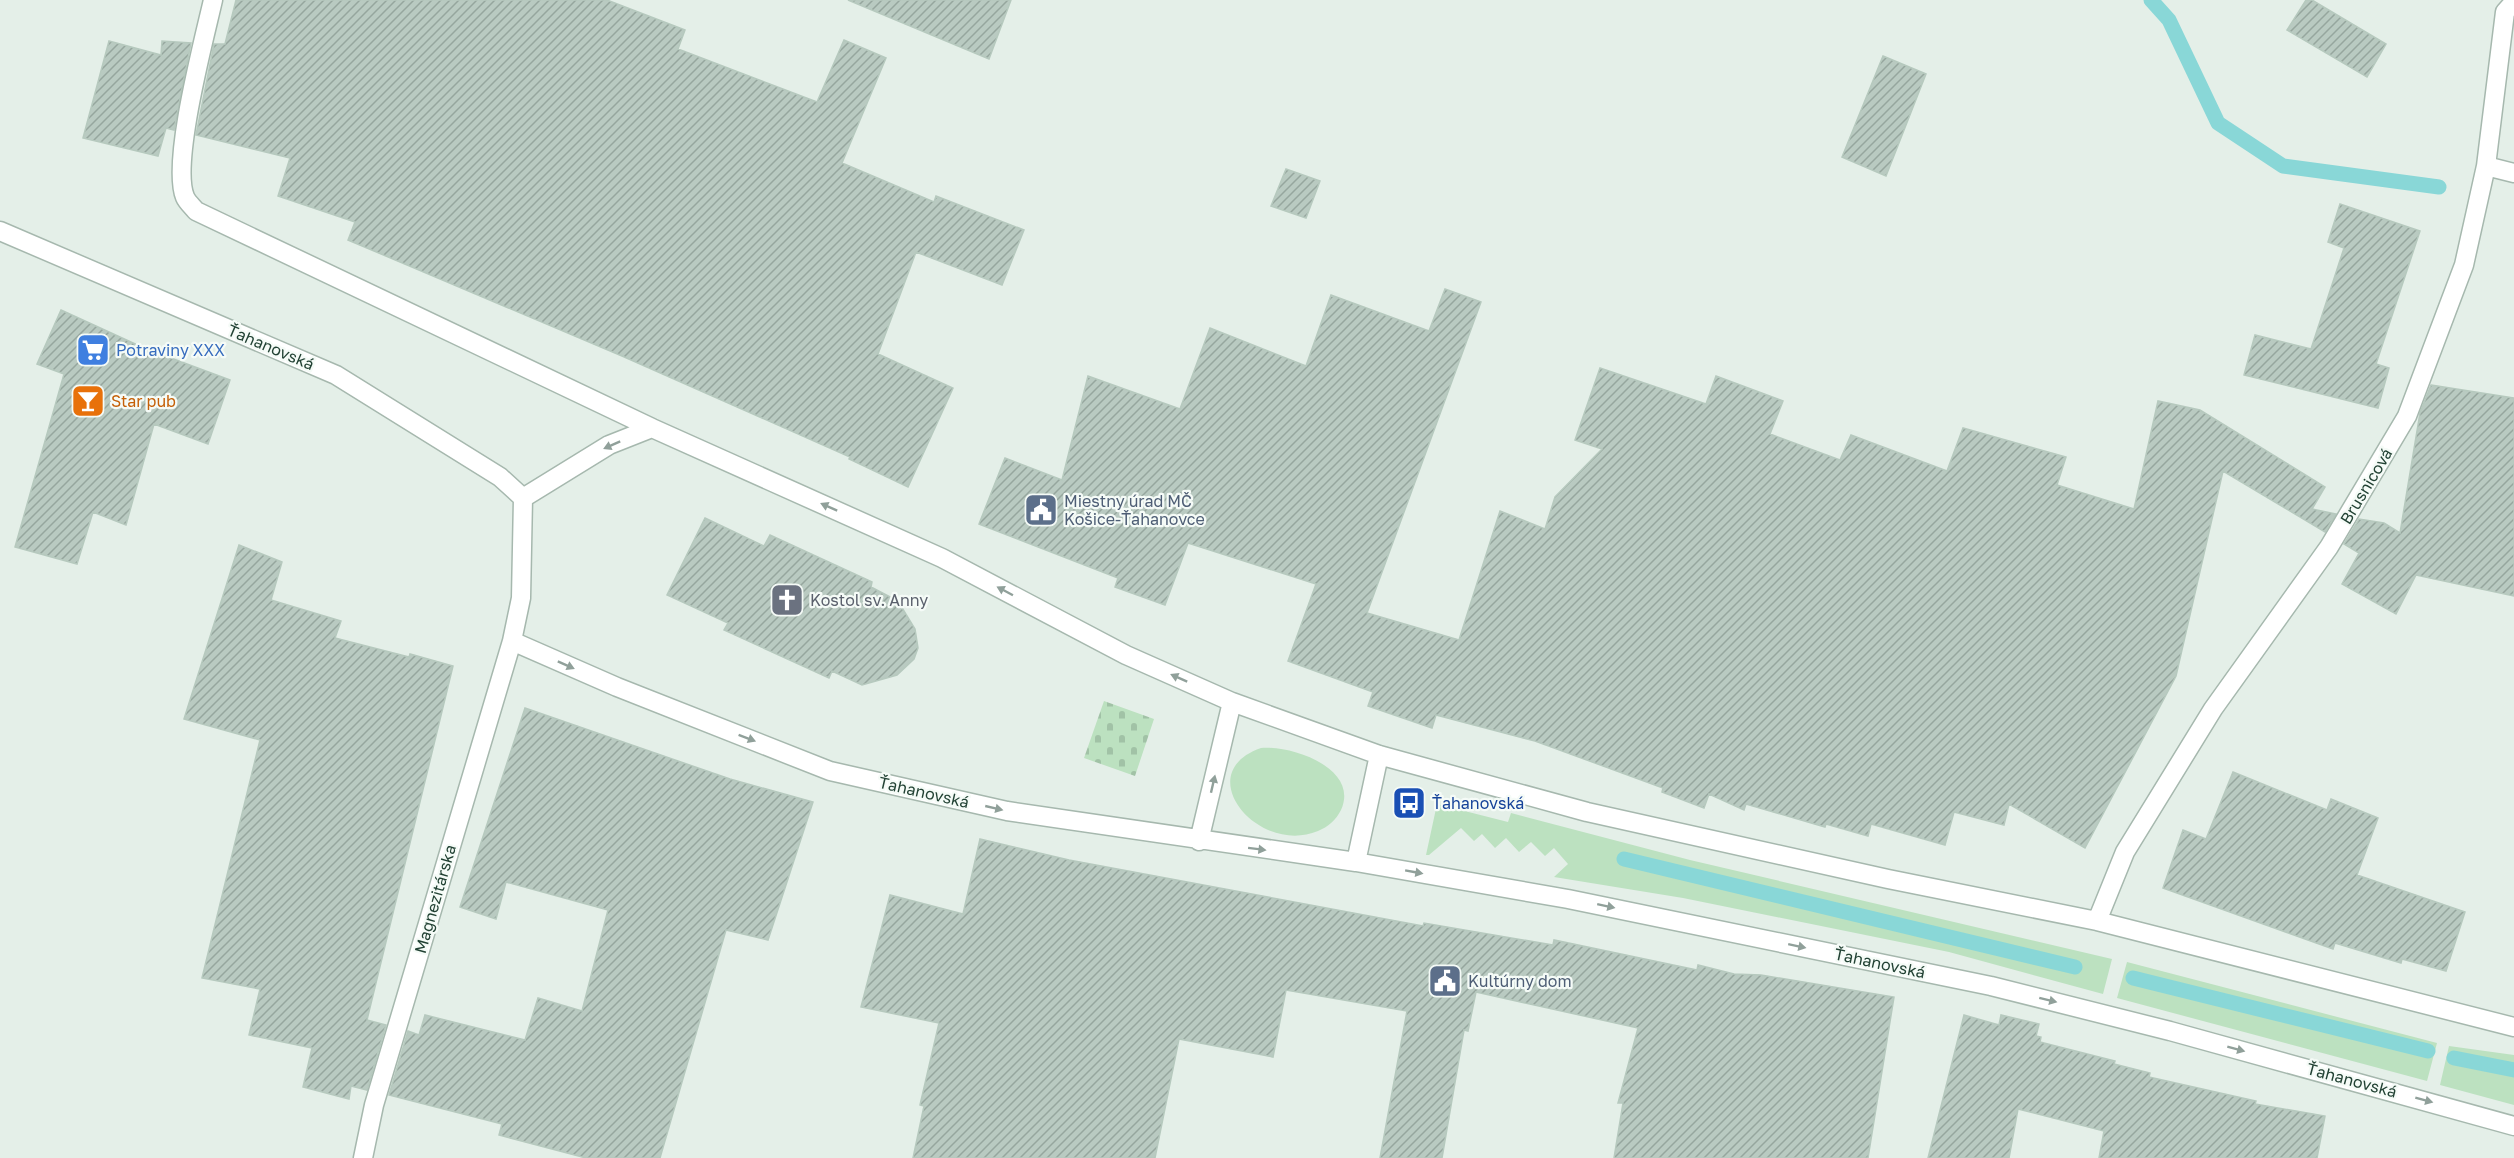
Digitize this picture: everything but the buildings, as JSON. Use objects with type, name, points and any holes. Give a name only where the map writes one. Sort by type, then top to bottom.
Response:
[{"type":"street","points":[[213,0],[186,122],[182,179],[185,197],[196,212],[652,428],[942,558],[1126,655],[1232,702],[1379,755],[1587,812],[1888,879],[2097,921],[2514,1027]]},
{"type":"street","name":"Brusnicová","points":[[2097,921],[2125,852],[2213,710],[2330,547],[2407,416],[2464,265],[2486,166],[2505,5]]},
{"type":"street","points":[[2486,166],[2514,173]]},
{"type":"street","name":"Ťahanovská","points":[[0,231],[336,375],[500,477],[523,498]]},
{"type":"street","points":[[513,641],[521,598],[523,498],[609,445],[652,428]]},
{"type":"street","name":"Ťahanovská","points":[[513,641],[617,687],[830,771],[1007,811],[1199,841],[1356,862],[1568,898],[1991,986],[2193,1037],[2514,1126]]},
{"type":"street","name":"Magnezitárska","points":[[363,1158],[374,1105],[513,641]]},
{"type":"street","points":[[1199,841],[1232,702]]},
{"type":"street","points":[[1356,862],[1379,755]]},
{"type":"green space","points":[[1104,701],[1154,719],[1135,776],[1084,758]]},
{"type":"green space","points":[[1261,748],[1274,748],[1305,755],[1332,771],[1341,782],[1344,795],[1337,817],[1318,831],[1295,836],[1274,832],[1255,822],[1240,808],[1232,792],[1231,775],[1240,760]]},
{"type":"green space","points":[[1437,804],[1508,822],[1511,813],[1690,860],[2112,959],[2103,994],[1949,952],[1683,898],[1554,877],[1568,864],[1554,848],[1545,856],[1531,842],[1519,852],[1506,838],[1495,848],[1482,834],[1474,841],[1461,828],[1429,855],[1426,855]]},
{"type":"green space","points":[[2127,962],[2437,1043],[2427,1081],[2117,998]]},
{"type":"green space","points":[[2449,1046],[2514,1055],[2514,1105],[2440,1085]]},
{"type":"waterway","points":[[2151,0],[2169,20],[2218,123],[2283,166],[2439,187]]},
{"type":"waterway","points":[[1624,859],[2075,967]]},
{"type":"waterway","points":[[2133,978],[2428,1051]]},
{"type":"waterway","points":[[2454,1058],[2514,1070]]},
{"type":"place","name":"Potraviny XXX","points":[[93,350]]},
{"type":"place","name":"Star pub","points":[[88,401]]},
{"type":"place","name":"Miestny úrad MČ Košice-Ťahanovce","points":[[1041,510]]},
{"type":"place","name":"Kostol sv. Anny","points":[[787,600]]},
{"type":"place","name":"Ťahanovská","points":[[1409,803]]},
{"type":"place","name":"Kultúrny dom","points":[[1445,981]]}]
